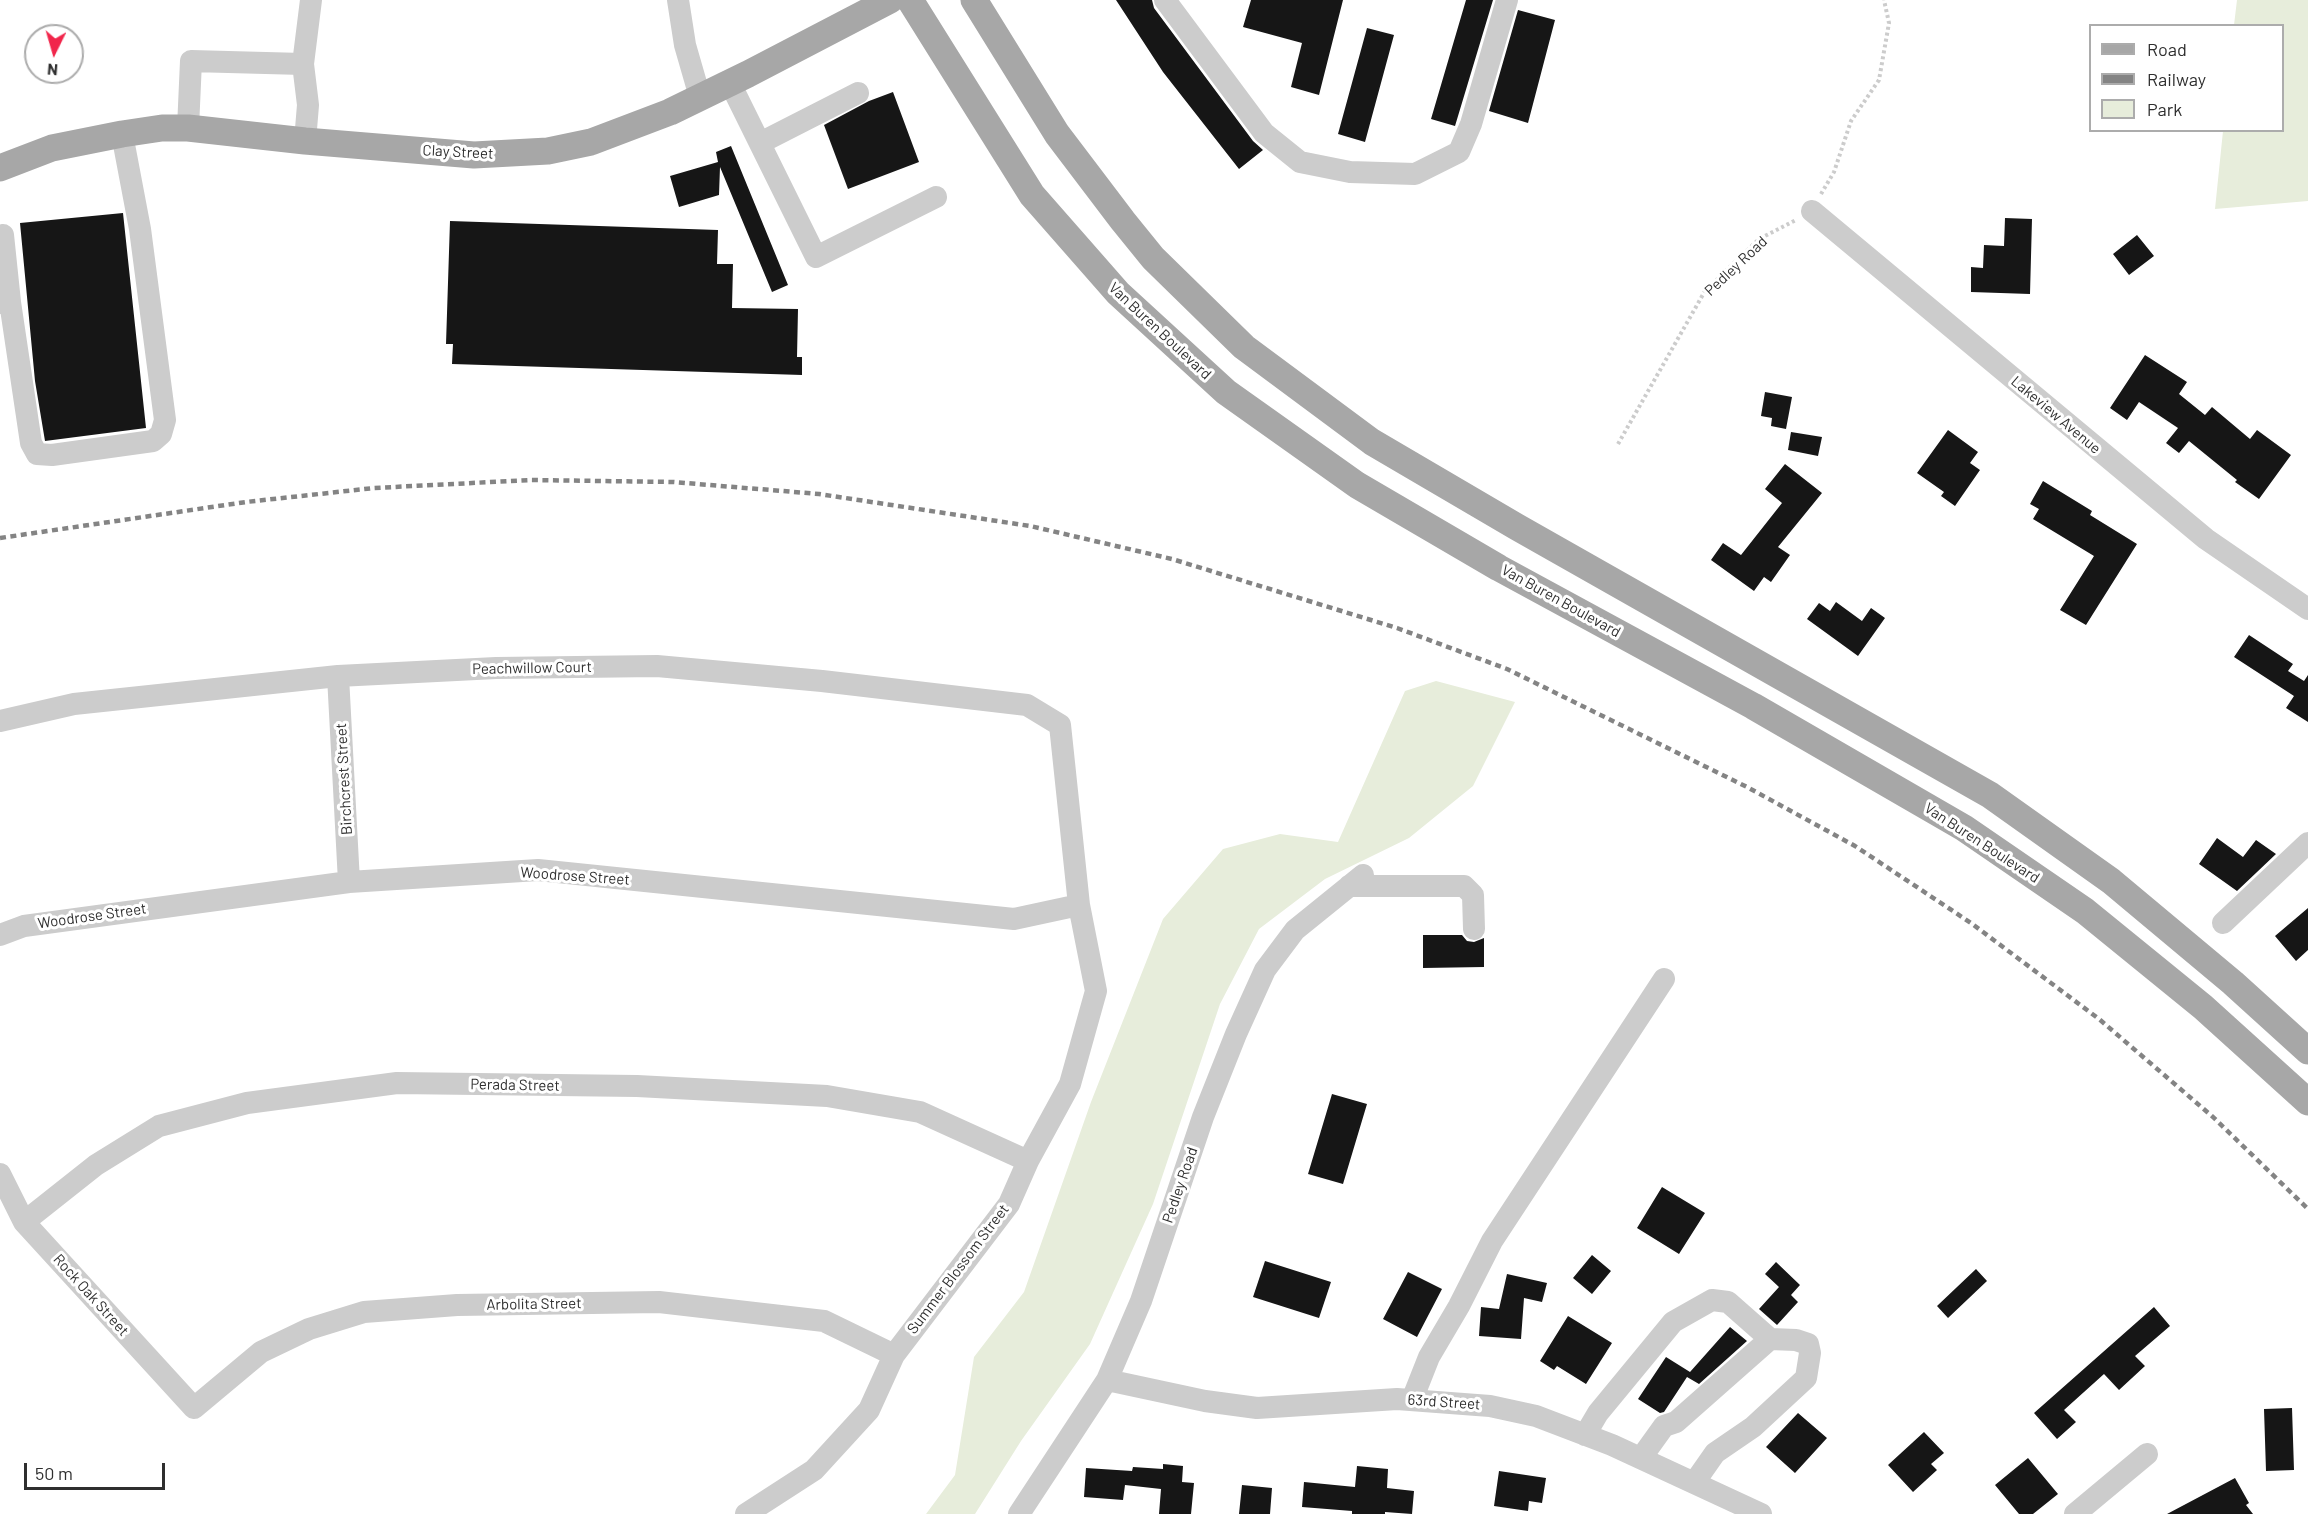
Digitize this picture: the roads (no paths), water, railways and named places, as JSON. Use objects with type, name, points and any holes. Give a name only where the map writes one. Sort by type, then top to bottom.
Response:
[{"type":"main road","name":"Clay Street","points":[[0,168],[52,148],[162,128],[188,128],[304,141],[474,155],[549,151],[591,142],[669,112],[890,0]]},
{"type":"main road","name":"Van Buren Boulevard","points":[[910,0],[1032,195],[1118,293],[1226,392],[1357,485],[1500,568],[1753,706],[1964,828],[2085,911],[2203,1007],[2308,1101]]},
{"type":"main road","points":[[974,0],[1058,134],[1123,221],[1153,258],[1244,347],[1372,442],[1517,527],[1990,795],[2111,880],[2233,983],[2308,1051]]},
{"type":"street","points":[[304,141],[308,105],[303,64],[311,0]]},
{"type":"street","points":[[678,0],[681,24],[700,97]]},
{"type":"street","points":[[1165,0],[1264,133],[1300,162],[1350,172],[1415,174],[1459,152],[1471,124],[1508,0]]},
{"type":"street","points":[[188,128],[191,61],[303,64]]},
{"type":"street","points":[[730,83],[816,257],[936,197]]},
{"type":"street","points":[[760,143],[858,93]]},
{"type":"street","points":[[3,235],[5,302],[31,443],[37,454],[153,441],[161,434],[165,420],[141,240],[122,134]]},
{"type":"street","name":"Lakeview Avenue","points":[[1812,212],[2206,539],[2308,609]]},
{"type":"street","name":"Peachwillow Court","points":[[0,721],[74,704],[338,676],[496,668],[657,666],[822,681],[1026,705],[1060,725]]},
{"type":"street","name":"Birchcrest Street","points":[[338,676],[349,882]]},
{"type":"street","name":"Summer Blossom Street","points":[[746,1514],[814,1470],[869,1410],[894,1354],[1009,1204],[1028,1161],[1070,1084],[1096,991],[1079,905],[1060,725]]},
{"type":"street","points":[[2223,923],[2308,843]]},
{"type":"street","name":"Woodrose Street","points":[[0,935],[24,926],[349,882],[538,870],[1014,918],[1079,905]]},
{"type":"street","name":"Pedley Road","points":[[1018,1514],[1107,1380],[1141,1301],[1203,1117],[1236,1034],[1265,970],[1295,930],[1356,880],[1464,886],[1473,895],[1474,929]]},
{"type":"street","points":[[1412,1400],[1429,1358],[1492,1241],[1664,979]]},
{"type":"street","name":"Perada Street","points":[[24,1222],[96,1165],[159,1126],[247,1103],[398,1083],[637,1086],[827,1096],[920,1112],[1028,1161]]},
{"type":"street","name":"Rock Oak Street","points":[[0,1174],[24,1222],[194,1408]]},
{"type":"street","points":[[1585,1435],[1598,1413],[1673,1322],[1712,1300],[1728,1302],[1770,1339],[1796,1340],[1808,1344],[1810,1353],[1806,1378],[1753,1427],[1715,1453],[1694,1483]]},
{"type":"street","name":"Arbolita Street","points":[[194,1408],[261,1352],[309,1329],[364,1312],[457,1305],[659,1302],[824,1321],[894,1354]]},
{"type":"street","points":[[1641,1458],[1665,1426],[1676,1422],[1770,1339]]},
{"type":"street","name":"63rd Street","points":[[1107,1380],[1205,1401],[1257,1408],[1412,1400],[1490,1406],[1536,1416],[1585,1435],[1641,1458],[1761,1514]]},
{"type":"street","points":[[2075,1514],[2147,1454]]},
{"type":"railway","points":[[0,538],[246,502],[374,488],[531,480],[673,482],[819,494],[1030,526],[1172,559],[1397,628],[1507,669],[1747,787],[1855,846],[1971,923],[2099,1019],[2213,1117],[2308,1209]]}]
